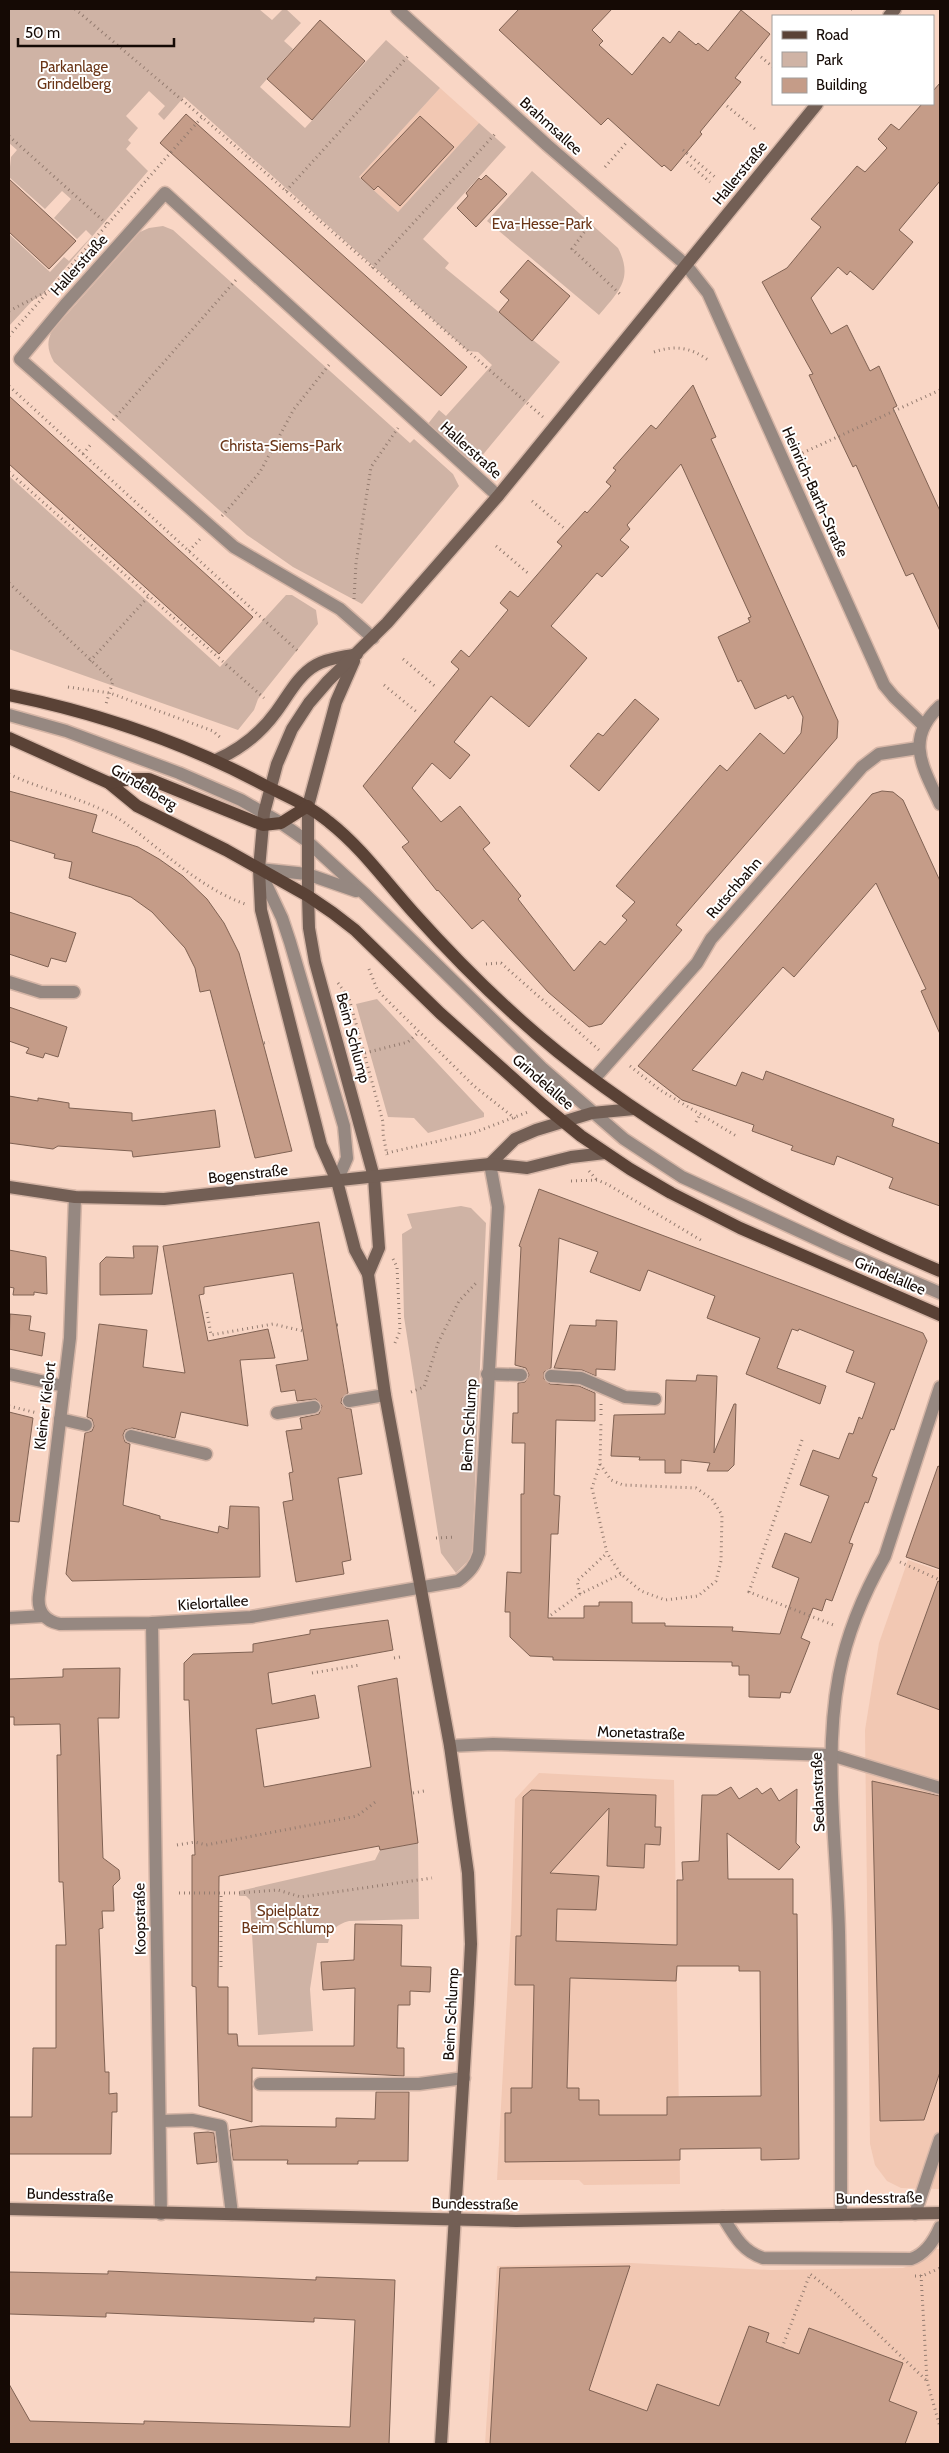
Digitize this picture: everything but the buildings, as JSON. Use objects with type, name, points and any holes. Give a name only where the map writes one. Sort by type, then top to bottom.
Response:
[{"type":"main road","name":"Hallerstraße","points":[[271,788],[281,756],[300,715],[328,680],[373,638],[431,575],[498,496],[817,105]]},
{"type":"main road","name":"Hallerstraße","points":[[308,806],[336,702],[357,654]]},
{"type":"main road","points":[[216,760],[239,749],[265,726],[295,685],[315,665],[326,660],[357,654]]},
{"type":"main road","points":[[9,695],[54,704],[115,722],[216,760],[271,788]]},
{"type":"main road","name":"Grindelberg","points":[[9,738],[109,784],[137,806],[259,869]]},
{"type":"main road","points":[[109,784],[131,779],[150,779],[280,823],[308,806]]},
{"type":"main road","name":"Grindelallee","points":[[271,788],[308,806],[351,841],[418,918],[512,1012],[634,1109],[673,1134],[820,1215],[883,1247],[940,1271]]},
{"type":"main road","name":"Beim Schlump","points":[[271,788],[264,819],[259,869],[261,910],[321,1145],[337,1181],[355,1250],[368,1274],[385,1396],[450,1746],[463,1832],[471,1908],[464,2078],[441,2444]]},
{"type":"main road","name":"Beim Schlump","points":[[308,806],[307,874],[309,928],[315,962],[374,1178],[379,1248],[368,1274]]},
{"type":"main road","name":"Grindelallee","points":[[259,869],[308,896],[355,930],[440,1013],[563,1121],[605,1153],[671,1194],[740,1228],[940,1315]]},
{"type":"main road","points":[[490,1164],[515,1139],[592,1112],[634,1109]]},
{"type":"main road","name":"Bogenstraße","points":[[9,1187],[75,1198],[164,1199],[374,1178],[490,1164],[527,1168],[571,1157],[605,1153]]},
{"type":"main road","name":"Bundesstraße","points":[[9,2209],[516,2221],[940,2213]]},
{"type":"street","name":"Brahmsallee","points":[[397,9],[547,144],[686,265]]},
{"type":"street","name":"Hallerstraße","points":[[373,638],[340,609],[234,548],[20,360],[65,305],[165,193],[498,496]]},
{"type":"street","name":"Heinrich-Barth-Straße","points":[[686,265],[716,306],[782,462],[884,684],[894,698],[924,726]]},
{"type":"street","points":[[940,706],[924,726],[918,748],[923,768],[940,804]]},
{"type":"street","points":[[9,715],[66,731],[178,773],[264,819]]},
{"type":"street","name":"Rutschbahn","points":[[594,1079],[697,963],[711,939],[862,767],[879,754],[918,748]]},
{"type":"street","name":"Grindelallee","points":[[280,823],[307,841],[366,895],[526,1052],[624,1139],[682,1177],[838,1249],[940,1293]]},
{"type":"street","points":[[259,869],[282,918],[290,942],[345,1133],[347,1158],[337,1181]]},
{"type":"street","name":"Grindelallee","points":[[259,869],[307,874],[366,895]]},
{"type":"street","points":[[9,982],[41,992],[74,992]]},
{"type":"street","name":"Beim Schlump","points":[[420,1589],[458,1581],[470,1571],[476,1562],[478,1553],[493,1265],[498,1207],[490,1164]]},
{"type":"street","name":"Kleiner Kielort","points":[[44,1616],[38,1599],[72,1307],[75,1198]]},
{"type":"street","points":[[9,1374],[64,1386]]},
{"type":"street","points":[[487,1374],[521,1375]]},
{"type":"street","points":[[551,1376],[581,1378],[625,1397],[655,1399]]},
{"type":"street","name":"Sedanstraße","points":[[840,2215],[842,2034],[832,1755],[836,1698],[850,1632],[874,1576],[885,1556],[940,1386]]},
{"type":"street","points":[[350,1401],[385,1396]]},
{"type":"street","points":[[277,1413],[314,1407]]},
{"type":"street","points":[[60,1419],[86,1425]]},
{"type":"street","points":[[131,1436],[206,1454]]},
{"type":"street","name":"Kielortallee","points":[[9,1618],[44,1616],[54,1623],[60,1624],[152,1623],[280,1614],[420,1589]]},
{"type":"street","name":"Koopstraße","points":[[152,1623],[161,2214]]},
{"type":"street","name":"Monetastraße","points":[[450,1746],[493,1744],[832,1755],[940,1788]]},
{"type":"street","points":[[260,2084],[419,2084],[464,2078]]},
{"type":"street","points":[[161,2121],[192,2120],[221,2126],[232,2214]]},
{"type":"street","points":[[914,2214],[940,2140]]},
{"type":"street","points":[[723,2217],[740,2245],[763,2258],[910,2260],[923,2253],[935,2240],[940,2227]]},
{"type":"path","points":[[75,9],[202,117],[554,428]]},
{"type":"path","points":[[286,191],[409,55]]},
{"type":"path","points":[[761,57],[772,66]]},
{"type":"path","points":[[727,106],[754,129]]},
{"type":"path","points":[[9,336],[202,117]]},
{"type":"path","points":[[372,268],[495,134]]},
{"type":"path","points":[[9,136],[124,239]]},
{"type":"path","points":[[604,167],[628,142]]},
{"type":"path","points":[[683,150],[715,177]]},
{"type":"path","points":[[686,162],[710,182]]},
{"type":"path","points":[[592,220],[572,249],[620,294]]},
{"type":"path","points":[[83,454],[247,268]]},
{"type":"path","points":[[49,290],[65,305]]},
{"type":"path","points":[[9,312],[49,290]]},
{"type":"path","points":[[654,352],[675,347],[684,348],[708,360]]},
{"type":"path","points":[[189,551],[260,472],[294,409],[340,352]]},
{"type":"path","points":[[9,386],[300,652]]},
{"type":"path","points":[[782,462],[940,390]]},
{"type":"path","points":[[354,600],[356,563],[371,467],[408,414]]},
{"type":"path","points":[[9,472],[264,698]]},
{"type":"path","points":[[532,501],[564,528]]},
{"type":"path","points":[[496,546],[529,574]]},
{"type":"path","points":[[9,583],[113,681],[106,706]]},
{"type":"path","points":[[90,661],[148,597]]},
{"type":"path","points":[[403,659],[437,688]]},
{"type":"path","points":[[384,686],[418,713]]},
{"type":"path","points":[[68,687],[110,693],[213,731]]},
{"type":"path","points":[[9,774],[32,786],[78,801],[124,823],[147,842],[229,898],[246,905]]},
{"type":"path","points":[[501,963],[603,1053]]},
{"type":"path","points":[[367,964],[377,989],[418,1032],[474,1086],[514,1118]]},
{"type":"path","points":[[341,986],[349,998],[365,1054],[383,1122],[387,1153],[473,1133],[531,1110]]},
{"type":"path","points":[[365,1054],[408,1042],[418,1032]]},
{"type":"path","points":[[264,1043],[269,1042]]},
{"type":"path","points":[[630,1066],[660,1090],[738,1137]]},
{"type":"path","points":[[696,1122],[701,1113]]},
{"type":"path","points":[[586,1169],[597,1180],[704,1242]]},
{"type":"path","points":[[571,1181],[597,1180]]},
{"type":"path","points":[[411,1392],[424,1386],[438,1343],[458,1301],[493,1265]]},
{"type":"path","points":[[397,1267],[400,1331]]},
{"type":"path","points":[[206,1312],[211,1335],[273,1324],[303,1331]]},
{"type":"path","points":[[9,1406],[37,1413]]},
{"type":"path","points":[[600,1421],[600,1464],[592,1488],[607,1553],[621,1574],[640,1591],[665,1600],[698,1596],[716,1581],[721,1561],[722,1515],[712,1499],[696,1488],[623,1484],[611,1480],[600,1464]]},
{"type":"path","points":[[802,1440],[749,1592],[850,1632]]},
{"type":"path","points":[[436,1538],[454,1537]]},
{"type":"path","points":[[580,1594],[578,1582],[607,1553]]},
{"type":"path","points":[[885,1556],[940,1580]]},
{"type":"path","points":[[551,1615],[580,1594],[621,1574]]},
{"type":"path","points":[[394,1658],[400,1657]]},
{"type":"path","points":[[312,1673],[360,1664]]},
{"type":"path","points":[[413,1793],[424,1791]]},
{"type":"path","points":[[177,1845],[195,1842],[206,1846],[357,1816],[378,1800]]},
{"type":"path","points":[[179,1893],[278,1890],[301,1897],[432,1878]]},
{"type":"path","points":[[221,1893],[221,1967]]},
{"type":"path","points":[[910,2260],[922,2276],[928,2381],[940,2427]]},
{"type":"path","points":[[782,2348],[810,2274],[835,2293],[928,2381]]},
{"type":"shaded area","points":[[440,88],[479,123],[398,212],[359,177]]},
{"type":"shaded area","points":[[908,1560],[940,1571],[940,2189],[901,2188],[887,2181],[875,2165],[870,2144],[865,1730],[879,1643]]},
{"type":"shaded area","points":[[539,1773],[674,1780],[680,2184],[584,2185],[579,2180],[497,2180],[511,1923],[515,1799]]},
{"type":"shaded area","points":[[935,2249],[940,2249],[940,2444],[485,2444],[497,2266],[631,2263],[771,2270],[903,2268],[919,2262]]},
{"type":"green space","name":"Parkanlage Grindelberg","points":[[9,9],[259,9],[272,20],[283,9],[286,9],[301,23],[284,41],[293,49],[260,87],[305,128],[386,40],[440,88],[359,177],[398,212],[479,123],[506,147],[423,239],[449,263],[445,268],[560,362],[476,463],[463,458],[427,425],[439,410],[446,416],[492,365],[478,352],[468,351],[184,97],[164,120],[158,114],[165,106],[149,91],[126,116],[138,128],[128,140],[131,143],[126,149],[148,171],[43,294],[32,301],[9,326],[9,234],[50,272],[64,257],[69,261],[92,236],[86,230],[77,239],[54,218],[71,199],[62,191],[45,209],[9,177],[11,157],[17,150],[9,143]]},
{"type":"green space","name":"Eva-Hesse-Park","points":[[532,171],[618,248],[623,259],[624,277],[618,292],[599,315],[487,221]]},
{"type":"green space","name":"Christa-Siems-Park","points":[[163,226],[173,230],[410,443],[414,439],[453,474],[459,486],[362,604],[293,567],[247,535],[54,362],[48,347],[52,331],[140,232],[149,228]]},
{"type":"green space","points":[[9,476],[220,667],[286,595],[292,595],[316,610],[318,624],[258,699],[254,710],[238,730],[9,649]]},
{"type":"green space","points":[[377,999],[484,1113],[484,1117],[428,1133],[414,1118],[388,1117],[356,1004]]},
{"type":"green space","points":[[461,1206],[471,1208],[486,1223],[472,1557],[456,1573],[441,1553],[404,1317],[402,1234],[412,1228],[407,1214]]},
{"type":"green space","name":"Spielplatz Beim Schlump","points":[[418,1843],[419,1919],[349,1921],[338,1926],[331,1934],[328,1943],[317,1943],[310,1989],[313,2031],[258,2035],[250,1900],[246,1896],[239,1896],[239,1891],[375,1860],[380,1850]]}]
